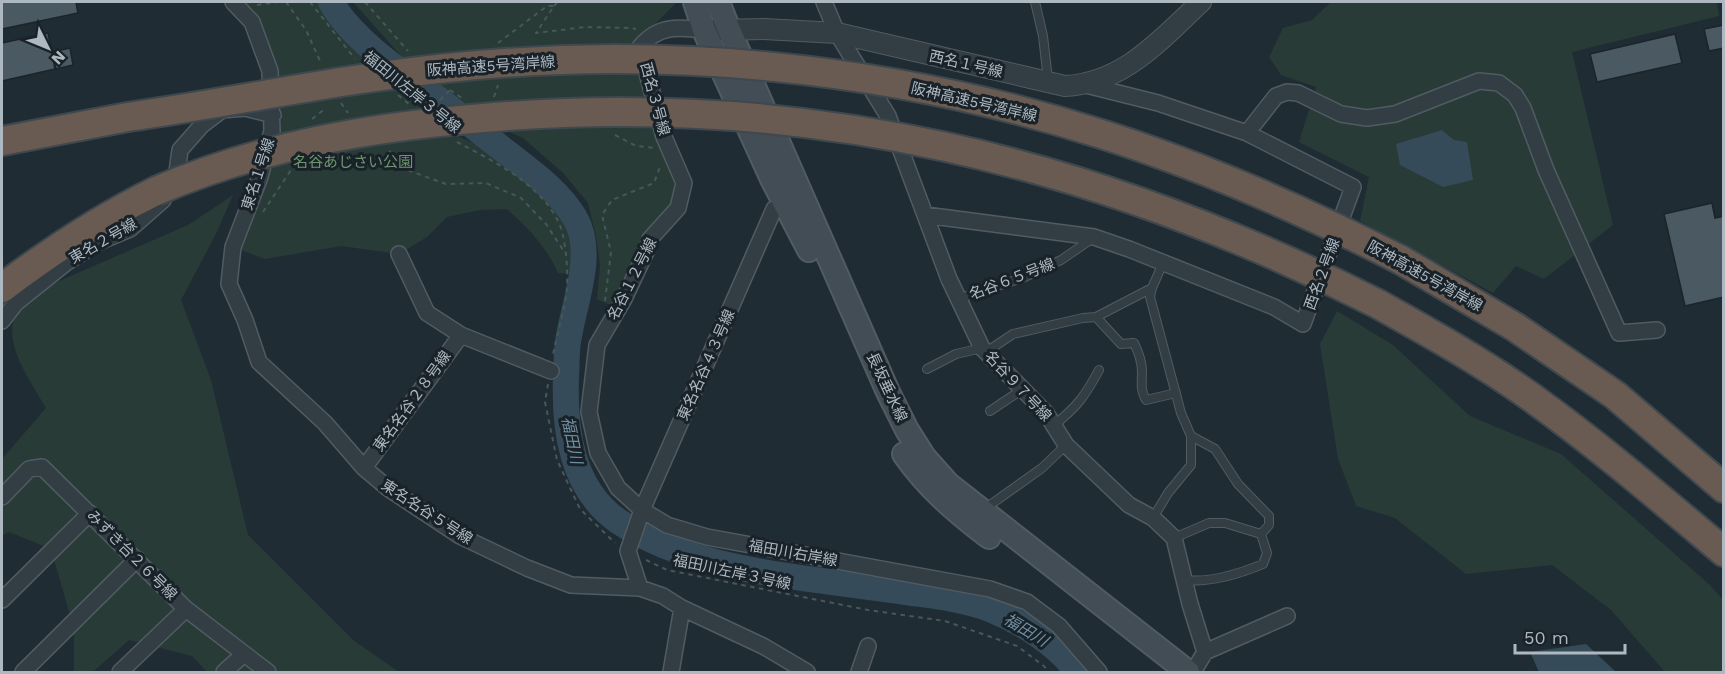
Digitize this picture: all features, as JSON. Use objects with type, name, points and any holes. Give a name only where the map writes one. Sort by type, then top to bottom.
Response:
[{"type":"highway","name":"阪神高速5号湾岸線","points":[[2,136],[196,108],[370,77],[448,67],[520,62],[671,61],[744,65],[820,72],[964,98],[1096,132],[1225,178],[1327,223],[1401,260],[1515,327],[1615,395],[1724,488]]},
{"type":"highway","points":[[2,288],[70,239],[127,205],[156,191],[195,175],[272,150],[380,130],[449,120],[598,111],[744,116],[879,133],[1017,163],[1082,182],[1210,227],[1378,304],[1432,333],[1530,396],[1610,458],[1724,552]]},
{"type":"highway","points":[[1615,395],[1724,475]]},
{"type":"highway","points":[[1665,503],[1724,560]]},
{"type":"main road","name":"長坂垂水線","points":[[695,2],[704,30],[772,179],[794,200],[801,232],[894,440],[925,482],[954,511],[1163,672]]},
{"type":"main road","name":"長坂垂水線","points":[[718,2],[794,200],[906,430],[924,457],[948,484],[983,514],[1190,672]]},
{"type":"street","name":"名谷９７号線","points":[[824,2],[837,33],[888,116],[958,299],[984,350],[1046,413],[1066,445],[1129,505],[1153,518],[1174,538]]},
{"type":"street","name":"西名１号線","points":[[704,30],[764,29],[837,33],[1049,83],[1065,86],[1086,85],[1125,69],[1201,2]]},
{"type":"street","name":"東名１号線","points":[[233,247],[260,177],[272,131],[273,115],[270,72],[252,22],[236,5]]},
{"type":"street","points":[[650,36],[681,27],[704,30]]},
{"type":"street","name":"西名３号線","points":[[650,36],[640,47],[664,137],[670,150]]},
{"type":"street","points":[[1247,134],[1276,96],[1287,92],[1298,93],[1341,114],[1367,118],[1395,114],[1479,81],[1498,83],[1515,95],[1523,108],[1546,170],[1619,333],[1657,330]]},
{"type":"street","name":"西名２号線","points":[[925,214],[1094,237],[1274,307],[1303,324],[1353,187],[1247,134],[1158,103],[1086,85]]},
{"type":"street","name":"東名２号線","points":[[2,321],[16,303],[66,263],[99,242],[130,229],[163,200],[177,172],[180,150],[202,125],[222,111],[245,108],[273,115]]},
{"type":"street","name":"名谷１２号線","points":[[597,345],[624,299],[650,239],[678,208],[684,183],[670,150]]},
{"type":"street","name":"東名名谷４３号線","points":[[628,551],[642,510],[774,209],[794,200]]},
{"type":"street","name":"東名名谷５号線","points":[[233,247],[229,284],[260,362],[325,423],[364,468],[389,489],[460,536],[527,568],[572,585],[640,588],[663,596],[682,608],[763,646],[807,672]]},
{"type":"street","points":[[399,255],[426,313],[461,335],[551,371]]},
{"type":"street","name":"東名名谷２８号線","points":[[364,468],[461,335]]},
{"type":"street","name":"福田川右岸線","points":[[597,345],[589,412],[598,453],[618,488],[642,510],[667,525],[707,537],[990,589],[1027,602],[1059,626],[1098,672]]},
{"type":"street","name":"みずき台２６号線","points":[[2,497],[29,469],[42,467],[186,609],[268,672]]},
{"type":"street","points":[[2,600],[90,513]]},
{"type":"street","points":[[1174,538],[1190,604],[1205,652]]},
{"type":"street","points":[[628,551],[640,588]]},
{"type":"street","points":[[23,672],[137,559]]},
{"type":"street","points":[[674,671],[682,608]]},
{"type":"street","points":[[120,672],[186,609]]},
{"type":"street","points":[[1190,672],[1205,652],[1287,616]]},
{"type":"street","points":[[859,672],[868,646]]},
{"type":"street","points":[[224,672],[243,654]]},
{"type":"lane","points":[[1035,2],[1043,36],[1049,83]]},
{"type":"lane","name":"名谷６５号線","points":[[958,299],[1025,276],[1052,264],[1094,237]]},
{"type":"lane","points":[[1153,518],[1191,465],[1191,436],[1181,413],[1150,297],[1163,263]]},
{"type":"lane","points":[[927,369],[956,354],[984,350],[1013,334],[1096,317],[1122,301],[1152,288]]},
{"type":"lane","points":[[1096,317],[1121,344],[1134,343],[1140,355],[1141,392],[1146,400],[1176,393]]},
{"type":"lane","points":[[1054,425],[1073,410],[1084,397],[1099,370]]},
{"type":"lane","points":[[990,411],[1023,389]]},
{"type":"lane","points":[[1191,436],[1215,449],[1238,484],[1269,516],[1269,525],[1261,534]]},
{"type":"lane","points":[[983,514],[990,505],[1042,468],[1066,445]]},
{"type":"lane","points":[[1174,538],[1209,523],[1225,523],[1261,534]]},
{"type":"lane","points":[[1184,580],[1195,581],[1240,573],[1263,564],[1267,553],[1261,534]]},
{"type":"path","points":[[236,5],[278,2]]},
{"type":"path","name":"福田川左岸３号線","points":[[310,2],[352,56],[361,64]]},
{"type":"path","points":[[558,2],[536,33],[585,27],[632,27],[650,36]]},
{"type":"path","points":[[493,48],[547,6],[554,6]]},
{"type":"path","name":"福田川左岸３号線","points":[[398,94],[416,110]]},
{"type":"path","name":"福田川左岸３号線","points":[[453,140],[492,160],[534,190],[558,220],[566,256],[567,289],[545,402],[557,460],[580,509],[609,539],[667,570],[868,610],[945,621],[1017,646],[1044,666],[1048,672]]},
{"type":"path","points":[[604,304],[611,252],[602,215],[612,200],[654,183],[659,167],[670,150]]},
{"type":"green space","name":"名谷あじさい公園","points":[[233,2],[322,2],[344,34],[361,53],[429,116],[460,137],[484,148],[552,199],[566,221],[575,274],[558,273],[536,238],[507,209],[480,210],[447,217],[427,237],[399,254],[341,246],[265,259],[233,247],[260,177],[270,71]]},
{"type":"green space","points":[[353,2],[677,2],[632,47],[657,140],[677,190],[674,203],[614,307],[597,299],[600,265],[588,203],[563,173],[523,138],[481,120],[440,91],[403,58]]},
{"type":"green space","points":[[1331,2],[1717,2],[1719,16],[1572,52],[1613,225],[1544,279],[1516,266],[1493,293],[1360,221],[1369,177],[1299,142],[1316,87],[1281,75],[1269,57],[1283,28],[1312,20]]},
{"type":"green space","points":[[233,195],[216,234],[181,300],[211,380],[248,535],[353,640],[399,672],[207,672],[192,656],[129,640],[95,670],[74,672],[74,629],[51,549],[9,532],[2,535],[2,459],[46,408],[17,356],[12,333],[17,314],[43,288],[188,225]]},
{"type":"green space","points":[[1337,311],[1393,345],[1470,416],[1561,454],[1710,585],[1723,600],[1723,672],[1665,672],[1611,610],[1552,565],[1466,574],[1395,518],[1356,506],[1338,459],[1320,344]]},
{"type":"water","points":[[1442,130],[1454,140],[1467,142],[1473,180],[1443,187],[1400,165],[1396,144]]},
{"type":"water","points":[[1586,644],[1616,672],[1539,672],[1530,652]]},
{"type":"building","points":[[2,2],[76,2],[78,13],[2,29]]},
{"type":"building","points":[[1724,25],[1724,48],[1709,51],[1704,29]]},
{"type":"building","points":[[48,33],[55,69],[2,81],[2,43]]},
{"type":"building","points":[[1675,34],[1682,63],[1597,82],[1590,54]]},
{"type":"building","points":[[70,48],[73,65],[56,69],[52,52]]},
{"type":"building","points":[[1712,203],[1715,218],[1724,216],[1724,297],[1685,306],[1664,214]]},
{"type":"waterway","name":"福田川","points":[[331,2],[340,16],[366,43],[539,178],[563,201],[575,218],[581,231],[583,261],[567,346],[567,416],[569,436],[580,475],[602,507],[635,532],[673,549],[714,562],[791,577],[949,598],[990,609],[1038,635],[1070,662],[1077,672]]}]
